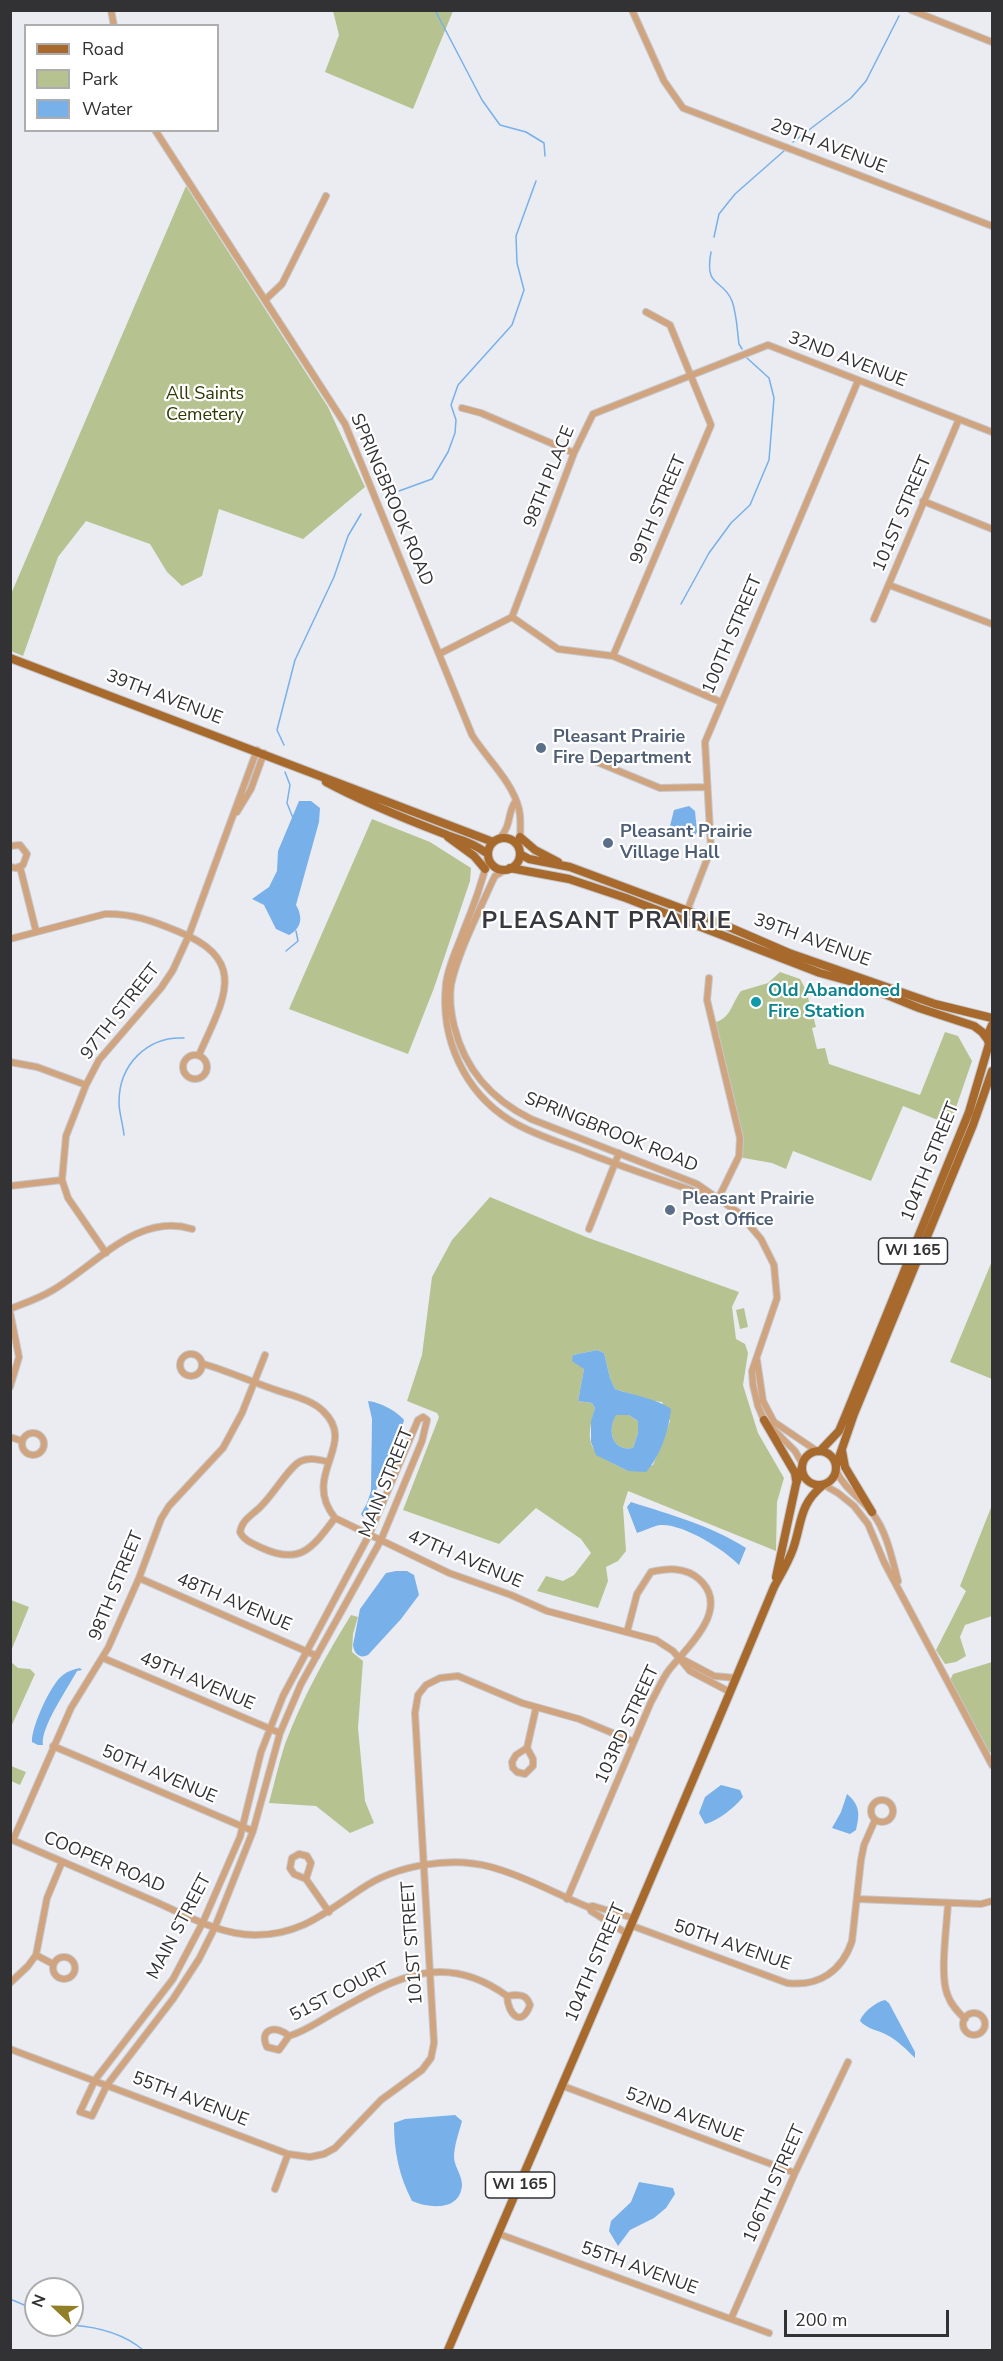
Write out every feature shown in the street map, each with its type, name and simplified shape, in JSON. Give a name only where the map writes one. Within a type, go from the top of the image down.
[{"type":"main road","name":"39TH AVENUE","points":[[10,658],[497,840]]},
{"type":"main road","name":"39TH AVENUE","points":[[306,769],[348,794],[445,835],[472,842],[488,856]]},
{"type":"main road","points":[[445,835],[474,856],[485,869]]},
{"type":"main road","points":[[520,837],[535,850],[570,867]]},
{"type":"main road","points":[[510,839],[518,846],[519,853],[518,861],[508,869],[495,867],[488,856],[497,840],[510,839]]},
{"type":"main road","name":"39TH AVENUE","points":[[519,853],[529,859],[570,867],[921,1004],[974,1026],[982,1032],[990,1044]]},
{"type":"main road","name":"39TH AVENUE","points":[[508,869],[569,879],[626,898],[820,973],[921,1004],[993,1018]]},
{"type":"main road","name":"WI 165","points":[[990,1044],[988,1034],[993,1025]]},
{"type":"main road","name":"104TH STREET","points":[[818,1451],[839,1431],[969,1112],[990,1044]]},
{"type":"main road","name":"104TH STREET","points":[[836,1468],[854,1414],[993,1071]]},
{"type":"main road","points":[[764,1420],[795,1473],[796,1484]]},
{"type":"main road","points":[[818,1451],[831,1455],[836,1468]]},
{"type":"main road","name":"WI 165","points":[[802,1465],[808,1455],[818,1451]]},
{"type":"main road","points":[[842,1451],[845,1467],[872,1512]]},
{"type":"main road","points":[[802,1465],[804,1478],[809,1482],[823,1485]]},
{"type":"main road","name":"104TH STREET","points":[[774,1587],[802,1465]]},
{"type":"main road","name":"WI 165","points":[[823,1485],[832,1480],[836,1468]]},
{"type":"main road","name":"104TH STREET","points":[[448,2350],[563,2086],[774,1587],[793,1549],[803,1508],[811,1495],[823,1485]]},
{"type":"street","name":"29TH AVENUE","points":[[632,10],[664,81],[683,108],[993,226]]},
{"type":"street","points":[[911,10],[993,42]]},
{"type":"street","name":"SPRINGBROOK ROAD","points":[[156,132],[345,424],[472,735],[482,752],[503,777],[518,806],[520,814],[519,853]]},
{"type":"street","points":[[265,300],[282,284],[326,196]]},
{"type":"street","name":"99TH STREET","points":[[613,657],[711,425],[670,325],[646,312]]},
{"type":"street","name":"32ND AVENUE","points":[[690,375],[768,345],[993,432]]},
{"type":"street","name":"98TH PLACE","points":[[512,617],[574,453],[593,414],[690,375]]},
{"type":"street","name":"100TH STREET","points":[[687,911],[711,849],[705,742],[858,381]]},
{"type":"street","points":[[462,408],[481,413],[574,453]]},
{"type":"street","name":"101ST STREET","points":[[873,619],[959,419]]},
{"type":"street","points":[[923,501],[993,529]]},
{"type":"street","points":[[889,585],[993,624]]},
{"type":"street","points":[[439,654],[512,617],[558,649],[613,657],[721,702]]},
{"type":"street","name":"97TH STREET","points":[[106,1253],[68,1198],[62,1179],[66,1136],[86,1085],[106,1050],[161,988],[173,970],[261,752]]},
{"type":"street","points":[[592,760],[660,788],[706,787]]},
{"type":"street","points":[[497,840],[507,830],[515,802]]},
{"type":"street","points":[[10,846],[20,845],[26,850],[26,862],[20,867],[10,867]]},
{"type":"street","name":"SPRINGBROOK ROAD","points":[[488,856],[446,983],[447,1026],[462,1070],[483,1098],[513,1122],[615,1163],[718,1199]]},
{"type":"street","points":[[20,867],[36,931]]},
{"type":"street","name":"SPRINGBROOK ROAD","points":[[508,869],[495,876],[492,882],[452,983],[451,1013],[462,1053],[478,1078],[505,1105],[531,1119],[697,1184],[739,1213],[761,1239],[774,1265],[777,1298],[756,1356],[752,1371],[753,1385],[764,1420],[795,1451],[802,1465]]},
{"type":"street","points":[[10,939],[105,914],[120,914],[152,921],[189,935],[213,950],[225,970],[223,1000],[199,1055]]},
{"type":"street","points":[[709,978],[707,1000],[740,1138],[739,1156],[718,1199]]},
{"type":"street","points":[[191,1055],[199,1055],[207,1064],[206,1072],[201,1077],[189,1078],[184,1072],[184,1060],[191,1055]]},
{"type":"street","points":[[10,1062],[37,1067],[86,1085]]},
{"type":"street","points":[[589,1229],[619,1153]]},
{"type":"street","points":[[10,1186],[62,1179]]},
{"type":"street","points":[[10,1387],[19,1357],[10,1311],[53,1291],[140,1231],[168,1225],[192,1229]]},
{"type":"street","name":"98TH STREET","points":[[12,1840],[74,1701],[103,1658],[139,1578],[160,1519],[169,1506],[223,1448],[238,1422],[265,1354]]},
{"type":"street","name":"SPRINGBROOK ROAD","points":[[756,1356],[764,1401],[774,1422],[818,1451]]},
{"type":"street","points":[[204,1364],[305,1401],[324,1412],[335,1433],[334,1448],[322,1488],[324,1502],[335,1518],[314,1545],[307,1551],[293,1556],[281,1555],[244,1539],[240,1532],[242,1523],[272,1496],[293,1466],[310,1459],[329,1462]]},
{"type":"street","name":"MAIN STREET","points":[[423,1417],[427,1420],[427,1426],[422,1441],[381,1540],[301,1684],[280,1733],[253,1831],[215,1927],[180,1990],[107,2085],[92,2116],[80,2112],[95,2080],[173,1979],[203,1922],[242,1827],[255,1772],[269,1729],[306,1651],[369,1535],[418,1420],[423,1417]]},
{"type":"street","points":[[10,1437],[22,1441]]},
{"type":"street","points":[[836,1468],[844,1486],[872,1512],[885,1537],[900,1590]]},
{"type":"street","points":[[823,1485],[838,1493],[861,1514],[993,1765]]},
{"type":"street","name":"47TH AVENUE","points":[[335,1518],[449,1574],[504,1592],[548,1611],[656,1640],[673,1651],[679,1658]]},
{"type":"street","name":"103RD STREET","points":[[567,1899],[634,1742],[667,1672],[707,1622],[711,1607],[709,1595],[703,1583],[693,1574],[676,1569],[651,1572],[637,1594],[627,1632]]},
{"type":"street","name":"48TH AVENUE","points":[[139,1578],[317,1656]]},
{"type":"street","name":"49TH AVENUE","points":[[103,1658],[280,1733]]},
{"type":"street","points":[[679,1658],[714,1676],[736,1678]]},
{"type":"street","points":[[679,1658],[697,1675],[730,1692]]},
{"type":"street","name":"101ST STREET","points":[[310,2157],[324,2154],[335,2148],[381,2100],[422,2070],[431,2058],[434,2043],[415,1703],[426,1685],[440,1678],[461,1677],[536,1708]]},
{"type":"street","points":[[526,1748],[536,1708],[579,1719],[634,1742]]},
{"type":"street","name":"50TH AVENUE","points":[[53,1746],[253,1831]]},
{"type":"street","points":[[985,1751],[993,1753]]},
{"type":"street","points":[[875,1820],[864,1845],[857,1899],[981,1904],[993,1901]]},
{"type":"street","name":"COOPER ROAD","points":[[12,1840],[215,1927],[241,1934],[270,1934],[299,1928],[395,1871],[423,1866],[467,1863],[493,1867],[567,1899],[589,1907],[593,1906],[630,1925]]},
{"type":"street","points":[[10,1983],[36,1955],[48,1898],[62,1862]]},
{"type":"street","points":[[306,1879],[329,1911]]},
{"type":"street","name":"50TH AVENUE","points":[[630,1925],[795,1984],[812,1982],[831,1974],[843,1961],[849,1951],[857,1899]]},
{"type":"street","points":[[948,1903],[944,1975],[946,1994],[965,2019]]},
{"type":"street","name":"COOPER ROAD","points":[[589,1907],[591,1911],[630,1925]]},
{"type":"street","points":[[36,1955],[53,1964]]},
{"type":"street","name":"51ST COURT","points":[[289,2036],[389,1982],[430,1972],[468,1976],[483,1981],[507,1996]]},
{"type":"street","points":[[10,2049],[95,2080]]},
{"type":"street","name":"106TH STREET","points":[[731,2319],[795,2173],[848,2062]]},
{"type":"street","name":"55TH AVENUE","points":[[95,2080],[288,2154],[310,2157]]},
{"type":"street","name":"52ND AVENUE","points":[[563,2086],[795,2173]]},
{"type":"street","points":[[275,2189],[288,2154]]},
{"type":"street","name":"55TH AVENUE","points":[[499,2234],[769,2333]]},
{"type":"green space","points":[[333,11],[453,11],[413,109],[325,72],[339,35]]},
{"type":"green space","name":"All Saints Cemetery","points":[[186,186],[328,407],[365,487],[303,539],[219,509],[202,576],[182,586],[167,572],[150,544],[86,521],[58,557],[23,656],[11,651],[11,594]]},
{"type":"green space","points":[[372,819],[430,842],[471,868],[470,881],[434,988],[408,1054],[289,1009]]},
{"type":"green space","points":[[780,972],[800,979],[806,990],[816,1027],[812,1028],[817,1049],[825,1048],[829,1064],[920,1095],[945,1032],[958,1036],[972,1061],[950,1125],[903,1106],[871,1181],[793,1151],[786,1169],[772,1163],[738,1157],[741,1147],[712,1023],[727,1015],[741,991],[768,983]]},
{"type":"green space","points":[[490,1197],[586,1237],[739,1292],[732,1307],[736,1339],[745,1344],[748,1353],[743,1385],[758,1433],[784,1478],[777,1502],[776,1551],[628,1491],[623,1507],[626,1551],[618,1561],[606,1567],[608,1581],[598,1608],[537,1591],[546,1576],[563,1581],[574,1575],[591,1553],[581,1539],[536,1508],[499,1544],[403,1510],[439,1417],[437,1413],[407,1401],[422,1355],[432,1277],[452,1240]],"holes":[[[597,1350],[604,1353],[615,1389],[662,1402],[670,1421],[653,1465],[628,1471],[607,1460],[594,1449],[590,1433],[595,1408],[592,1403],[578,1401],[584,1369],[573,1355]]]},
{"type":"green space","points":[[992,1261],[992,1379],[950,1362]]},
{"type":"green space","points":[[744,1308],[748,1327],[740,1329],[736,1310]]},
{"type":"green space","points":[[616,1414],[629,1415],[638,1421],[638,1433],[633,1448],[620,1447],[613,1439],[612,1427]]},
{"type":"green space","points":[[992,1505],[992,1616],[965,1625],[960,1637],[966,1656],[956,1662],[945,1664],[936,1650],[966,1591],[960,1586]]},
{"type":"green space","points":[[11,1600],[29,1607],[11,1651]]},
{"type":"green space","points":[[351,1615],[358,1617],[353,1634],[352,1652],[363,1661],[358,1728],[365,1801],[374,1823],[350,1833],[316,1806],[269,1803],[285,1744],[299,1710]]},
{"type":"green space","points":[[11,1662],[18,1668],[30,1669],[35,1674],[11,1727]]},
{"type":"green space","points":[[992,1662],[992,1753],[985,1751],[949,1682],[953,1674]]},
{"type":"green space","points":[[11,1766],[26,1772],[20,1785],[11,1781]]},
{"type":"water","points":[[299,801],[311,801],[320,808],[319,822],[296,905],[300,914],[299,926],[289,935],[276,929],[264,905],[252,899],[269,887],[277,871],[278,851]]},
{"type":"water","points":[[689,806],[695,811],[697,832],[693,838],[687,837],[670,826],[674,810]]},
{"type":"water","points":[[597,1350],[604,1353],[615,1389],[652,1400],[671,1409],[663,1443],[656,1459],[646,1472],[628,1471],[596,1455],[591,1442],[591,1421],[595,1408],[592,1403],[578,1401],[584,1369],[572,1361],[573,1355]],"holes":[[[616,1415],[629,1415],[638,1421],[638,1433],[633,1448],[620,1447],[613,1439],[612,1433]]]},
{"type":"water","points":[[368,1401],[388,1408],[404,1420],[383,1468],[373,1500],[363,1517],[361,1514],[371,1491],[372,1419]]},
{"type":"water","points":[[631,1502],[690,1521],[746,1548],[739,1565],[713,1545],[680,1528],[660,1525],[637,1533],[627,1507]]},
{"type":"water","points":[[407,1571],[414,1575],[419,1595],[401,1619],[368,1655],[360,1656],[353,1645],[360,1609],[386,1573]]},
{"type":"water","points":[[80,1668],[82,1670],[77,1671],[50,1719],[43,1738],[43,1745],[32,1742],[38,1717],[53,1687],[65,1674]]},
{"type":"water","points":[[721,1785],[740,1790],[743,1797],[726,1814],[705,1824],[699,1813],[705,1797]]},
{"type":"water","points":[[847,1794],[857,1806],[858,1814],[856,1830],[850,1834],[832,1828]]},
{"type":"water","points":[[885,2000],[889,2003],[915,2052],[915,2058],[895,2040],[860,2021],[870,2008]]},
{"type":"water","points":[[455,2115],[462,2121],[454,2158],[462,2181],[460,2194],[456,2200],[443,2206],[412,2201],[398,2163],[394,2123],[405,2119]]},
{"type":"water","points":[[639,2182],[673,2188],[675,2194],[666,2208],[654,2218],[630,2230],[618,2246],[609,2231],[611,2221],[631,2202]]},
{"type":"waterway","points":[[435,10],[482,100],[500,125],[526,132],[544,143],[545,156]]},
{"type":"waterway","points":[[793,142],[851,98],[866,81],[899,16]]},
{"type":"waterway","points":[[714,237],[719,214],[735,194],[785,150]]},
{"type":"waterway","points":[[399,491],[432,479],[448,452],[455,433],[456,420],[451,405],[458,385],[512,325],[524,290],[517,263],[516,236],[536,181]]},
{"type":"waterway","points":[[711,252],[710,272],[712,278],[724,289],[732,301],[739,344],[742,349]]},
{"type":"waterway","points":[[681,604],[709,553],[731,523],[750,505],[769,460],[774,398],[769,378],[747,358]]},
{"type":"waterway","points":[[284,745],[277,730],[295,660],[334,577],[348,536],[361,514]]},
{"type":"waterway","points":[[285,772],[290,785],[287,803],[293,818]]},
{"type":"waterway","points":[[286,951],[298,941],[296,931]]},
{"type":"waterway","points":[[124,1135],[119,1102],[120,1089],[130,1065],[138,1055],[158,1042],[184,1038]]},
{"type":"waterway","points":[[10,2299],[24,2305]]},
{"type":"waterway","points":[[84,2326],[110,2332],[127,2339],[143,2350]]},
{"type":"place","name":"Pleasant Prairie Fire Department","points":[[541,748]]},
{"type":"place","name":"Pleasant Prairie Village Hall","points":[[608,843]]},
{"type":"place","name":"Old Abandoned Fire Station","points":[[756,1002]]},
{"type":"place","name":"Pleasant Prairie Post Office","points":[[670,1210]]},
{"type":"district","name":"PLEASANT PRAIRIE","points":[[607,922]]}]
